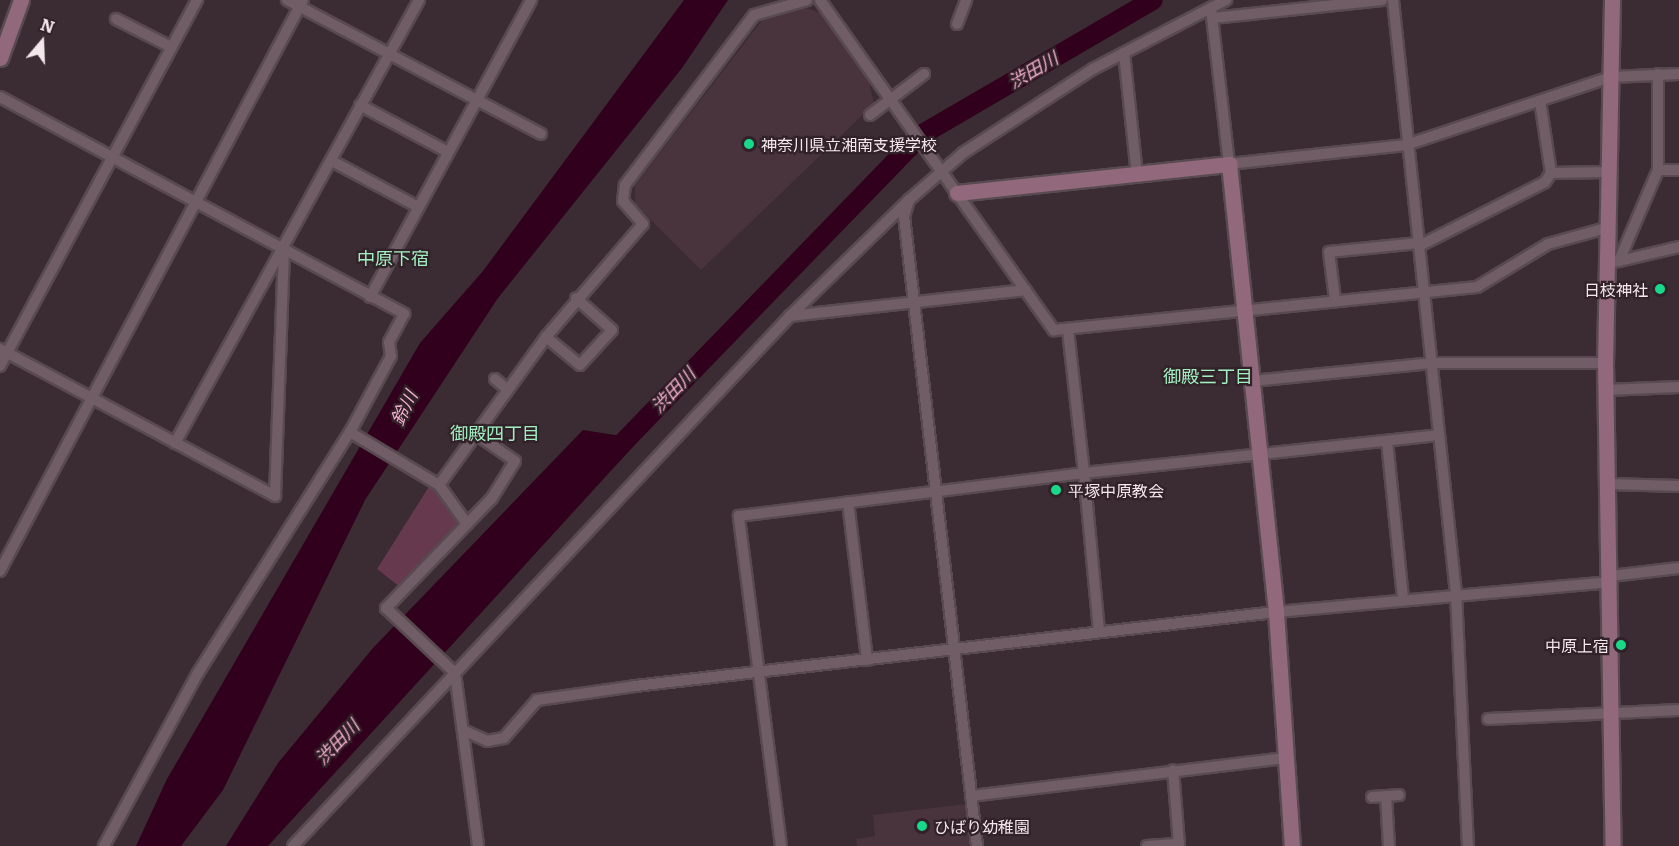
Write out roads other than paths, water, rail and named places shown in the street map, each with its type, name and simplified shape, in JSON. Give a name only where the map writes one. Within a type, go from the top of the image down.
[{"type":"street","points":[[0,58],[21,0]]},
{"type":"street","points":[[0,366],[4,351],[197,0]]},
{"type":"street","points":[[287,0],[301,3],[390,55],[541,134]]},
{"type":"street","points":[[175,443],[273,260],[284,251],[419,0]]},
{"type":"street","points":[[370,297],[531,0]]},
{"type":"street","points":[[439,485],[507,389],[576,298],[642,224],[623,201],[625,185],[754,15],[807,0]]},
{"type":"street","points":[[820,0],[890,102],[1054,330],[1423,290],[1477,287],[1548,244],[1606,228]]},
{"type":"street","points":[[957,24],[966,0]]},
{"type":"street","points":[[293,846],[790,316],[909,200],[963,153],[1124,53],[1212,13],[1226,0]]},
{"type":"street","points":[[1212,13],[1382,0]]},
{"type":"street","points":[[1393,0],[1406,145],[1419,244],[1456,593],[1468,846]]},
{"type":"street","points":[[1612,0],[1606,228],[1613,262],[1605,390],[1615,716],[1613,846]]},
{"type":"street","points":[[0,571],[301,3]]},
{"type":"street","points":[[1212,13],[1276,612],[1292,846]]},
{"type":"street","points":[[116,19],[171,47]]},
{"type":"street","points":[[1124,53],[1137,174]]},
{"type":"street","points":[[870,115],[924,74]]},
{"type":"street","points":[[1613,262],[1658,170],[1658,74]]},
{"type":"street","points":[[957,193],[1406,145],[1610,77],[1679,74]]},
{"type":"street","points":[[0,97],[404,314],[388,342],[391,356],[350,432],[198,673],[104,846]]},
{"type":"street","points":[[1335,299],[1329,252],[1419,244],[1545,182],[1551,173],[1540,101]]},
{"type":"street","points":[[361,106],[448,152]]},
{"type":"street","points":[[333,161],[418,207]]},
{"type":"street","points":[[1658,170],[1679,170]]},
{"type":"street","points":[[1551,173],[1606,172]]},
{"type":"street","points":[[909,200],[904,216],[956,649],[977,846]]},
{"type":"street","points":[[1613,262],[1679,247]]},
{"type":"street","points":[[4,351],[275,496],[284,251]]},
{"type":"street","points":[[790,316],[1026,290]]},
{"type":"street","points":[[546,338],[580,365],[612,330],[576,298]]},
{"type":"street","points":[[1068,330],[1099,631]]},
{"type":"street","points":[[1252,381],[1431,363],[1605,363]]},
{"type":"street","points":[[495,379],[507,389]]},
{"type":"street","points":[[1605,390],[1679,387]]},
{"type":"street","points":[[350,432],[439,485],[467,524]]},
{"type":"street","points":[[476,434],[515,461],[492,498],[386,608],[455,673],[465,730],[478,846]]},
{"type":"street","points":[[781,846],[739,516],[1084,472],[1438,435]]},
{"type":"street","points":[[1387,441],[1403,599]]},
{"type":"street","points":[[1609,484],[1679,486]]},
{"type":"street","points":[[848,502],[867,660]]},
{"type":"street","points":[[465,730],[487,741],[504,738],[537,700],[1099,631],[1611,579],[1679,568]]},
{"type":"street","points":[[1488,719],[1615,716],[1679,710]]},
{"type":"street","points":[[971,796],[1287,758]]},
{"type":"street","points":[[1147,846],[1179,844],[1173,770]]},
{"type":"street","points":[[1372,797],[1399,795]]},
{"type":"street","points":[[1386,796],[1389,846]]},
{"type":"water","name":"鈴川","points":[[684,0],[728,0],[682,68],[498,298],[365,500],[223,790],[181,846],[136,846],[167,779],[420,343],[483,271]]},
{"type":"water","points":[[583,430],[640,439],[268,846],[226,846],[278,763],[373,648]]},
{"type":"waterway","name":"渋田川","points":[[611,455],[921,135],[1153,0]]},
{"type":"place","name":"神奈川県立湘南支援学校","points":[[749,144]]},
{"type":"place","name":"日枝神社","points":[[1660,289]]},
{"type":"place","name":"平塚中原教会","points":[[1056,490]]},
{"type":"place","name":"中原上宿","points":[[1621,645]]},
{"type":"place","name":"ひばり幼稚園","points":[[922,826]]},
{"type":"district","name":"中原下宿","points":[[393,258]]},
{"type":"district","name":"御殿三丁目","points":[[1208,376]]},
{"type":"district","name":"御殿四丁目","points":[[495,433]]}]
